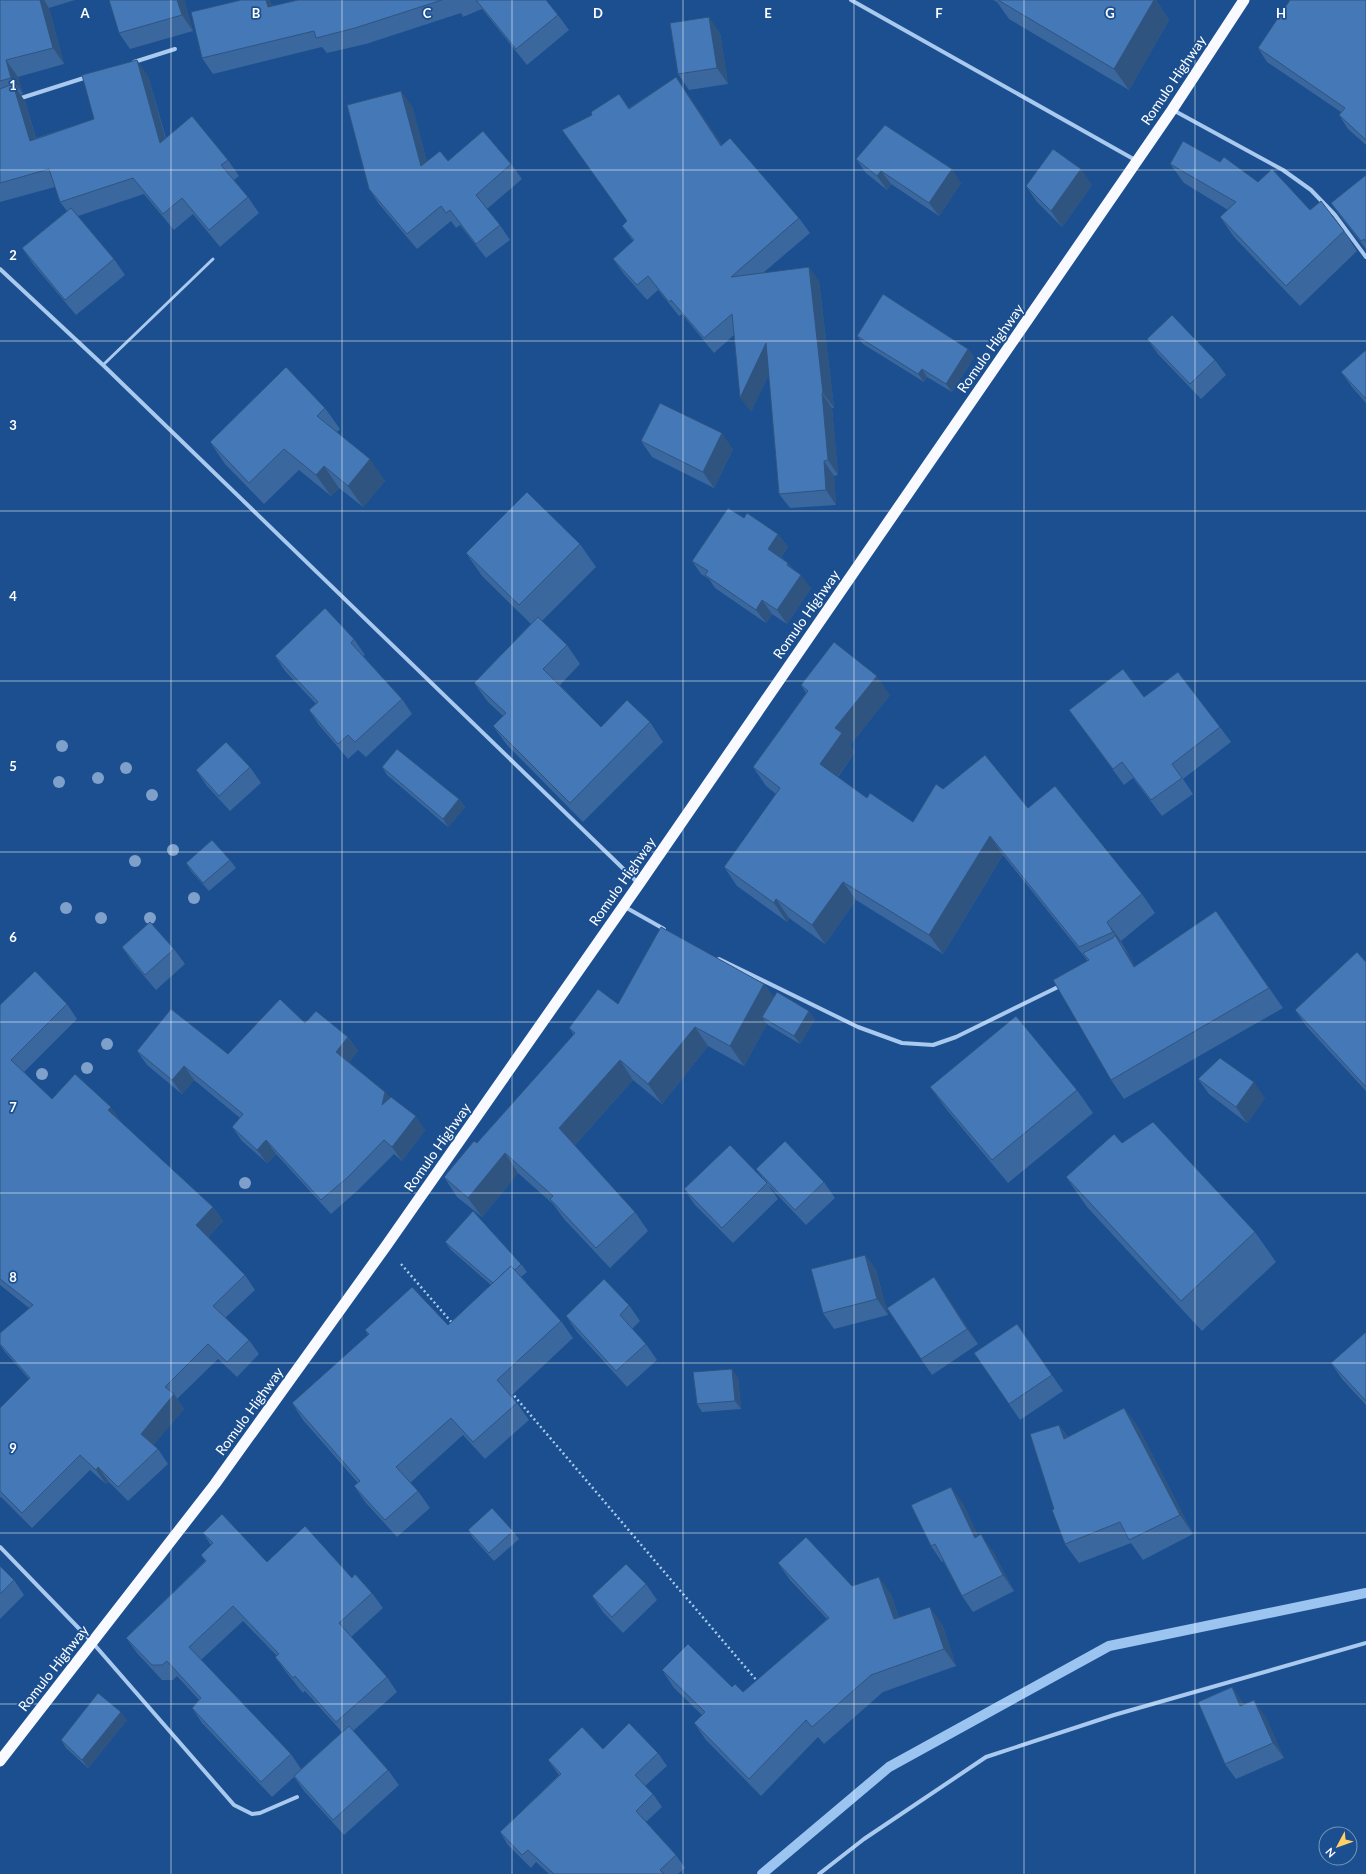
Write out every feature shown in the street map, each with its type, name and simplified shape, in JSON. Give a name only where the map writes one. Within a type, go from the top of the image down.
[{"type":"highway","name":"Romulo Highway","points":[[0,1761],[215,1484],[386,1246],[639,884],[1137,161],[1244,0]]},
{"type":"street","points":[[851,0],[1137,161]]},
{"type":"street","points":[[132,63],[176,49]]},
{"type":"street","points":[[15,100],[95,75]]},
{"type":"street","points":[[1172,110],[1283,170],[1311,190],[1335,215],[1366,257]]},
{"type":"street","points":[[0,269],[103,365],[639,884]]},
{"type":"street","points":[[623,906],[672,933]]},
{"type":"street","points":[[713,956],[858,1027],[902,1043],[933,1045],[956,1037],[1062,985]]},
{"type":"street","points":[[0,1547],[92,1642],[234,1806],[252,1814],[260,1813],[297,1797]]},
{"type":"street","points":[[819,1874],[864,1839],[986,1757],[1114,1715],[1366,1643]]},
{"type":"lane","points":[[103,365],[213,259]]},
{"type":"path","points":[[386,1246],[454,1325]]},
{"type":"path","points":[[505,1386],[760,1684]]},
{"type":"building","points":[[0,0],[40,0],[53,48],[6,60],[11,78],[0,81]]},
{"type":"building","points":[[109,0],[177,0],[182,15],[119,33]]},
{"type":"building","points":[[241,0],[266,0],[268,7],[298,0],[442,0],[355,28],[316,38],[314,31],[202,58],[191,12]]},
{"type":"building","points":[[476,0],[546,0],[558,15],[516,49]]},
{"type":"building","points":[[998,0],[1154,0],[1114,69]]},
{"type":"building","points":[[1290,0],[1366,0],[1366,140],[1339,115],[1345,108],[1258,48]]},
{"type":"building","points":[[709,17],[717,68],[678,74],[670,23]]},
{"type":"building","points":[[137,60],[160,143],[192,116],[228,160],[221,165],[248,197],[209,230],[182,198],[163,214],[133,178],[60,202],[49,169],[0,183],[0,89],[13,84],[30,141],[94,119],[82,75]]},
{"type":"building","points":[[676,77],[721,146],[730,138],[799,218],[731,277],[809,267],[823,393],[828,460],[824,461],[826,490],[779,494],[766,343],[740,398],[732,314],[704,338],[671,300],[669,302],[648,276],[637,285],[613,259],[634,240],[622,226],[627,221],[562,130],[592,115],[591,112],[619,94],[629,109]]},
{"type":"building","points":[[401,91],[421,166],[440,151],[448,161],[483,131],[511,164],[476,195],[500,225],[476,244],[450,210],[446,213],[441,206],[407,234],[369,189],[347,105]]},
{"type":"building","points":[[885,125],[952,169],[929,203],[881,171],[877,176],[856,159]]},
{"type":"building","points":[[1183,141],[1220,162],[1224,157],[1258,182],[1272,169],[1310,210],[1321,201],[1344,231],[1286,286],[1220,217],[1236,202],[1170,164]]},
{"type":"building","points":[[1053,149],[1081,169],[1051,211],[1026,186]]},
{"type":"building","points":[[1366,175],[1366,242],[1364,239],[1361,241],[1331,203]]},
{"type":"building","points":[[71,208],[114,259],[65,300],[22,248]]},
{"type":"building","points":[[883,294],[968,349],[946,384],[922,369],[918,374],[857,336]]},
{"type":"building","points":[[1172,315],[1215,360],[1190,384],[1147,339]]},
{"type":"building","points":[[1366,350],[1366,399],[1341,372]]},
{"type":"building","points":[[286,367],[325,408],[317,416],[370,459],[348,486],[324,466],[316,475],[284,449],[249,483],[210,442]]},
{"type":"building","points":[[660,403],[722,433],[703,472],[641,441]]},
{"type":"building","points":[[527,492],[580,544],[519,605],[466,553]]},
{"type":"building","points":[[728,508],[744,518],[747,513],[778,534],[768,549],[788,563],[787,565],[801,575],[777,610],[762,600],[756,610],[705,575],[708,571],[692,561]]},
{"type":"building","points":[[325,608],[354,639],[351,643],[402,699],[355,742],[348,735],[338,744],[309,710],[318,702],[275,656]]},
{"type":"building","points":[[538,617],[567,645],[543,669],[601,727],[627,700],[650,722],[570,803],[493,726],[506,713],[474,683]]},
{"type":"building","points":[[834,642],[877,676],[835,728],[842,733],[820,764],[867,798],[870,793],[913,822],[936,784],[943,789],[985,755],[1028,808],[1055,786],[1142,894],[1107,922],[1113,932],[1079,947],[990,836],[929,935],[843,882],[812,925],[776,899],[774,903],[724,867],[780,788],[753,767],[808,691],[801,685]]},
{"type":"building","points":[[1123,669],[1144,697],[1178,672],[1220,727],[1172,764],[1182,778],[1151,800],[1122,762],[1113,769],[1069,710]]},
{"type":"building","points":[[226,742],[250,767],[219,796],[196,770]]},
{"type":"building","points":[[397,749],[459,799],[443,819],[382,767]]},
{"type":"building","points":[[212,840],[230,860],[203,883],[186,863]]},
{"type":"building","points":[[1216,911],[1269,988],[1111,1080],[1053,980],[1089,960],[1083,953],[1113,938],[1115,935],[1134,967]]},
{"type":"building","points":[[150,922],[174,949],[145,975],[122,947]]},
{"type":"building","points":[[661,927],[764,984],[730,1046],[695,1027],[648,1084],[620,1060],[559,1128],[635,1212],[596,1248],[550,1199],[553,1196],[505,1153],[468,1198],[444,1177],[474,1141],[477,1143],[575,1033],[569,1028],[598,989],[618,1004]]},
{"type":"building","points":[[1357,952],[1366,962],[1366,1087],[1295,1010]]},
{"type":"building","points":[[35,971],[67,1004],[11,1060],[52,1099],[75,1074],[111,1107],[108,1110],[213,1207],[196,1225],[245,1275],[213,1306],[249,1340],[227,1362],[208,1344],[165,1387],[174,1394],[141,1434],[158,1449],[118,1487],[98,1467],[96,1470],[80,1455],[22,1513],[0,1491],[0,1408],[30,1378],[0,1344],[0,1333],[33,1305],[0,1279],[0,1005]]},
{"type":"building","points":[[777,992],[809,1011],[794,1036],[762,1017]]},
{"type":"building","points":[[280,999],[305,1023],[316,1011],[348,1037],[336,1052],[385,1092],[382,1105],[391,1097],[416,1116],[392,1147],[384,1140],[348,1177],[321,1200],[266,1140],[257,1150],[232,1127],[243,1114],[184,1066],[172,1080],[137,1051],[171,1009],[228,1054]]},
{"type":"building","points":[[1016,1016],[1077,1090],[992,1160],[930,1087]]},
{"type":"building","points":[[1220,1058],[1254,1082],[1236,1107],[1198,1079]]},
{"type":"building","points":[[1153,1122],[1255,1232],[1181,1301],[1066,1177],[1114,1134],[1122,1143]]},
{"type":"building","points":[[785,1141],[824,1182],[795,1210],[756,1169]]},
{"type":"building","points":[[730,1145],[767,1183],[722,1228],[684,1189]]},
{"type":"building","points":[[473,1211],[521,1264],[515,1270],[511,1266],[493,1283],[445,1242]]},
{"type":"building","points":[[865,1255],[877,1299],[823,1313],[811,1269]]},
{"type":"building","points":[[511,1266],[561,1321],[497,1380],[517,1403],[473,1442],[451,1418],[396,1467],[418,1491],[385,1520],[354,1486],[360,1481],[292,1403],[369,1334],[365,1330],[412,1287],[448,1325]]},
{"type":"building","points":[[934,1277],[967,1329],[921,1359],[887,1308]]},
{"type":"building","points":[[604,1279],[629,1305],[620,1315],[646,1344],[616,1371],[566,1316]]},
{"type":"building","points":[[1017,1324],[1052,1375],[1009,1404],[974,1353]]},
{"type":"building","points":[[1366,1332],[1366,1401],[1331,1363]]},
{"type":"building","points":[[732,1369],[735,1401],[697,1404],[693,1372]]},
{"type":"building","points":[[1124,1408],[1180,1515],[1129,1540],[1120,1522],[1065,1544],[1052,1510],[1054,1509],[1030,1434],[1059,1425],[1064,1439]]},
{"type":"building","points":[[951,1487],[975,1538],[981,1534],[1003,1575],[962,1596],[935,1544],[931,1546],[911,1505]]},
{"type":"building","points":[[492,1508],[513,1531],[489,1553],[468,1530]]},
{"type":"building","points":[[222,1514],[267,1562],[305,1526],[352,1578],[355,1574],[372,1593],[339,1623],[387,1677],[336,1722],[295,1676],[293,1678],[275,1657],[279,1654],[233,1606],[189,1647],[291,1754],[261,1782],[192,1708],[201,1698],[167,1661],[162,1665],[152,1665],[126,1638],[206,1561],[201,1555],[213,1543],[203,1533]]},
{"type":"building","points":[[806,1537],[852,1586],[879,1577],[894,1619],[930,1607],[944,1649],[871,1675],[812,1727],[806,1720],[749,1779],[694,1723],[705,1712],[662,1670],[688,1644],[732,1687],[735,1684],[743,1692],[829,1618],[778,1563]]},
{"type":"building","points":[[626,1564],[646,1584],[612,1617],[592,1596]]},
{"type":"building","points":[[0,1566],[14,1580],[0,1594]]},
{"type":"building","points":[[1232,1687],[1240,1706],[1254,1700],[1273,1743],[1225,1764],[1198,1702]]},
{"type":"building","points":[[98,1693],[121,1712],[82,1760],[61,1740]]},
{"type":"building","points":[[629,1723],[658,1753],[635,1775],[653,1794],[636,1811],[676,1855],[660,1870],[664,1874],[554,1874],[528,1850],[522,1855],[500,1832],[561,1774],[548,1760],[582,1727],[603,1749]]},
{"type":"building","points":[[349,1726],[388,1770],[333,1820],[294,1776]]},
{"type":"waterway","points":[[762,1874],[889,1767],[1109,1646],[1366,1593]]}]
